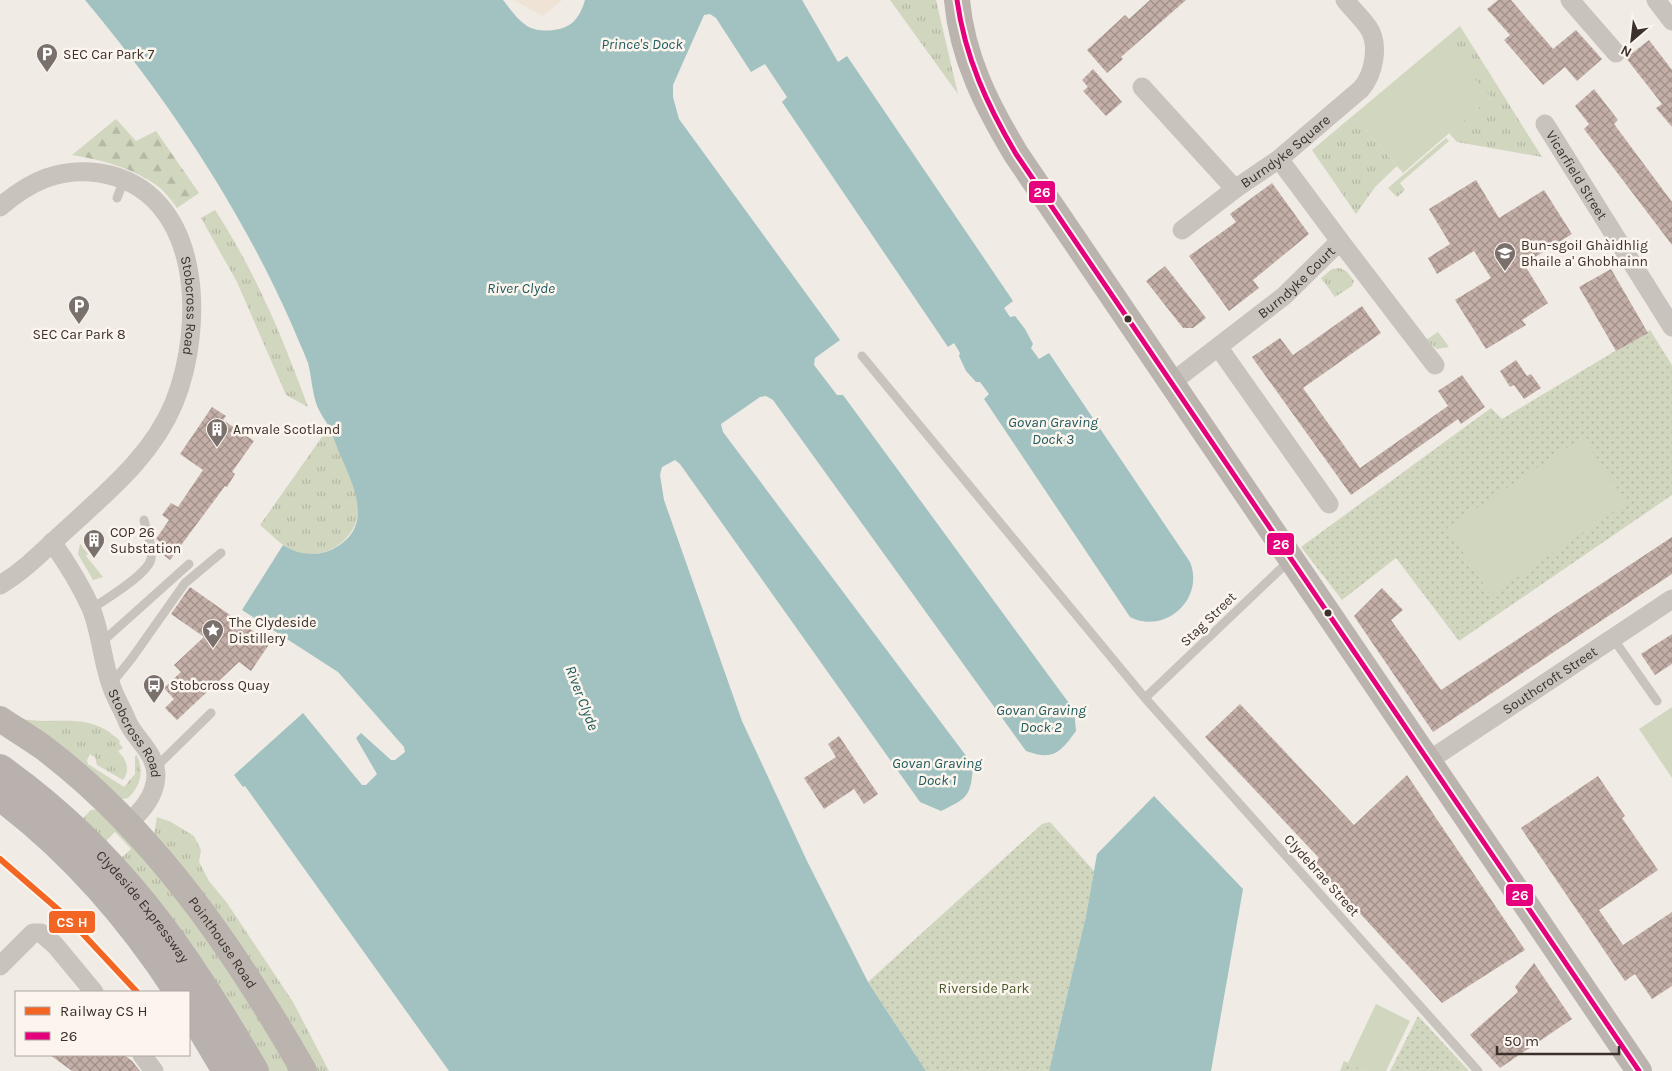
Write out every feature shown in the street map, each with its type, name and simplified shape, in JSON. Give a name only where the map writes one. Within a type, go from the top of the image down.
[{"type":"main road","name":"Clydeside Expressway","points":[[0,768],[42,799],[76,829],[136,892],[194,970],[255,1071]]},
{"type":"main road","name":"Clydeside Expressway","points":[[0,798],[44,833],[87,874],[121,913],[177,991]]},
{"type":"main road","points":[[190,1012],[226,1071]]},
{"type":"street","points":[[957,0],[968,55],[976,81],[1000,128],[1084,257],[1428,762],[1631,1068]]},
{"type":"street","name":"Burndyke Square","points":[[1142,88],[1235,189],[1279,159],[1361,89],[1369,78],[1373,67],[1374,42],[1369,28],[1345,0]]},
{"type":"street","points":[[1570,0],[1616,53]]},
{"type":"street","points":[[1656,0],[1672,21]]},
{"type":"street","name":"Vicarfield Street","points":[[1545,124],[1672,328]]},
{"type":"street","name":"Burndyke Court","points":[[1171,383],[1219,348],[1284,296],[1340,241],[1279,159]]},
{"type":"street","name":"Stobcross Road","points":[[0,206],[32,183],[62,173],[90,172],[124,180],[151,197],[171,220],[183,247],[192,289],[192,318],[187,360],[173,405],[152,444],[122,479],[19,572],[0,585]]},
{"type":"street","points":[[1182,230],[1235,189]]},
{"type":"street","points":[[1340,241],[1435,365]]},
{"type":"street","points":[[1219,348],[1329,504]]},
{"type":"street","name":"Stobcross Road","points":[[52,542],[73,571],[91,609],[102,642],[110,684],[131,729],[145,744],[154,768],[154,785],[148,802],[128,824]]},
{"type":"street","name":"Southcroft Street","points":[[1428,762],[1612,637],[1672,599]]},
{"type":"street","points":[[0,719],[70,769],[128,824]]},
{"type":"street","name":"Pointhouse Road","points":[[128,824],[192,899],[219,935],[269,1009],[304,1071]]},
{"type":"street","points":[[0,966],[33,933],[41,933],[55,944],[93,991]]},
{"type":"street","points":[[143,1056],[154,1071]]},
{"type":"lane","points":[[116,198],[124,180]]},
{"type":"lane","name":"Clydebrae Street","points":[[862,356],[1145,698],[1478,1071]]},
{"type":"lane","points":[[91,609],[113,595],[149,564],[151,551],[144,520]]},
{"type":"lane","points":[[110,684],[132,658],[184,583],[221,552]]},
{"type":"lane","name":"Stag Street","points":[[1145,698],[1290,560]]},
{"type":"lane","points":[[102,642],[189,564]]},
{"type":"lane","points":[[1612,637],[1657,701]]},
{"type":"lane","points":[[154,768],[211,712]]},
{"type":"green space","points":[[890,0],[936,0],[958,94]]},
{"type":"green space","points":[[1460,26],[1542,157],[1457,142],[1449,133],[1491,97],[1357,119],[1397,166],[1375,187],[1356,214],[1312,150]]},
{"type":"green space","points":[[1445,44],[1491,97],[1403,173],[1357,119]]},
{"type":"green space","points":[[116,119],[136,141],[156,131],[199,193],[177,208],[159,187],[149,180],[106,162],[72,155]]},
{"type":"green space","points":[[1446,138],[1449,141],[1400,183],[1405,190],[1397,197],[1388,188]]},
{"type":"green space","points":[[215,210],[243,257],[267,306],[289,356],[308,407],[286,395],[237,282],[201,218]]},
{"type":"green space","points":[[1340,268],[1347,272],[1354,281],[1352,286],[1335,297],[1321,278],[1332,269]]},
{"type":"green space","points":[[1650,330],[1672,365],[1672,495],[1459,641],[1396,558],[1342,600],[1301,547],[1491,408],[1502,419]]},
{"type":"green space","points":[[1438,332],[1449,347],[1437,349],[1426,340]]},
{"type":"green space","points":[[329,427],[353,484],[358,503],[358,515],[355,526],[341,543],[320,553],[297,552],[282,544],[260,525]]},
{"type":"green space","points":[[1583,437],[1627,503],[1491,595],[1447,528]]},
{"type":"green space","points":[[80,544],[88,554],[86,556],[103,577],[93,580],[78,554]]},
{"type":"green space","points":[[1672,707],[1672,778],[1639,729]]},
{"type":"green space","points":[[15,718],[83,722],[96,725],[108,731],[120,741],[119,743],[123,748],[118,751],[127,768],[123,780],[97,765],[95,757],[90,754],[87,760],[88,764],[124,787],[135,774],[135,756],[137,755],[141,772],[136,788],[128,798],[122,799],[115,796]]},
{"type":"green space","points":[[98,809],[201,927],[292,1071],[268,1071],[198,954],[120,859],[131,849],[115,832],[105,842],[83,818],[91,810]]},
{"type":"green space","points":[[157,817],[171,822],[194,836],[201,850],[199,862],[209,881],[227,903],[293,1002],[329,1071],[313,1071],[154,834]]},
{"type":"green space","name":"Riverside Park","points":[[1050,822],[1094,871],[1086,916],[1049,1071],[926,1071],[868,982],[1042,824]]},
{"type":"green space","points":[[1376,1004],[1410,1021],[1386,1071],[1366,1071],[1348,1063]]},
{"type":"green space","points":[[1418,1016],[1469,1071],[1390,1071]]},
{"type":"green space","points":[[1344,1061],[1366,1071],[1340,1071]]},
{"type":"shaded area","points":[[513,0],[562,0],[543,16]]},
{"type":"water","name":"River Clyde","points":[[85,0],[503,0],[527,26],[537,30],[550,31],[572,23],[580,13],[585,0],[802,0],[838,62],[847,56],[1013,301],[1004,308],[1010,317],[1015,316],[1025,329],[1033,344],[1031,348],[1039,359],[1049,353],[1190,562],[1193,576],[1192,589],[1187,600],[1179,610],[1168,617],[1156,621],[1143,621],[1130,617],[984,399],[989,394],[980,382],[976,382],[966,371],[959,356],[960,353],[954,343],[948,347],[782,102],[787,97],[765,64],[751,72],[716,18],[710,14],[704,15],[673,85],[673,97],[679,119],[840,340],[815,358],[814,365],[837,395],[843,395],[1074,710],[1076,731],[1060,750],[1049,755],[1026,751],[773,400],[766,396],[760,397],[721,424],[723,432],[973,765],[969,790],[957,803],[941,811],[920,802],[680,464],[675,460],[662,467],[660,475],[664,500],[742,721],[807,861],[868,982],[926,1071],[449,1071],[245,786],[243,787],[234,775],[303,713],[362,785],[366,785],[377,774],[356,738],[361,733],[391,760],[395,760],[405,752],[404,747],[338,672],[242,610],[283,545],[301,553],[314,554],[327,552],[346,540],[354,530],[357,519],[356,495],[331,431],[316,403],[308,363],[304,353],[272,281],[249,238],[200,155],[173,115]]},
{"type":"water","points":[[1154,796],[1243,889],[1211,1071],[1049,1071],[1086,916],[1097,854]]},
{"type":"building","points":[[1150,0],[1186,0],[1121,57],[1123,59],[1107,73],[1087,50],[1125,15],[1129,19]]},
{"type":"building","points":[[1498,0],[1511,0],[1553,49],[1576,30],[1602,59],[1577,81],[1565,67],[1543,85],[1504,40],[1510,35],[1487,9]]},
{"type":"building","points":[[1649,40],[1672,70],[1672,127],[1656,108],[1662,104],[1626,58]]},
{"type":"building","points":[[1093,69],[1122,102],[1106,116],[1083,91],[1088,87],[1082,80]]},
{"type":"building","points":[[1594,89],[1618,120],[1614,124],[1672,202],[1672,245],[1584,129],[1589,124],[1575,106]]},
{"type":"building","points":[[1476,180],[1499,218],[1544,190],[1572,234],[1524,264],[1548,303],[1522,320],[1526,325],[1486,349],[1455,300],[1491,278],[1474,251],[1437,274],[1428,258],[1450,244],[1429,209]]},
{"type":"building","points":[[1272,183],[1309,234],[1253,280],[1259,288],[1229,311],[1189,256],[1236,222],[1230,214]]},
{"type":"building","points":[[1165,266],[1206,318],[1193,328],[1183,328],[1146,281]]},
{"type":"building","points":[[1611,269],[1648,333],[1616,351],[1579,287]]},
{"type":"building","points":[[1362,306],[1381,333],[1303,388],[1360,468],[1448,406],[1438,391],[1462,375],[1485,407],[1461,424],[1458,419],[1351,495],[1252,357],[1280,338],[1293,355]]},
{"type":"building","points":[[1516,360],[1527,376],[1531,374],[1541,388],[1524,399],[1514,385],[1510,387],[1500,371]]},
{"type":"building","points":[[212,407],[226,416],[223,420],[254,441],[232,472],[235,474],[227,487],[225,486],[170,560],[158,551],[163,544],[156,539],[169,520],[162,515],[171,503],[178,507],[203,470],[180,454]]},
{"type":"building","points":[[1672,537],[1672,574],[1433,732],[1354,616],[1382,588],[1403,610],[1391,620],[1441,690]]},
{"type":"building","points":[[190,587],[270,643],[251,671],[239,662],[177,720],[165,708],[174,699],[164,688],[181,672],[174,665],[204,637],[171,614]]},
{"type":"building","points":[[1672,634],[1672,664],[1655,675],[1641,654]]},
{"type":"building","points":[[1240,704],[1354,825],[1407,775],[1525,950],[1442,1003],[1314,863],[1319,858],[1205,737]]},
{"type":"building","points":[[839,736],[878,794],[864,804],[854,789],[824,809],[804,778],[836,757],[828,744]]},
{"type":"building","points":[[1598,776],[1625,816],[1622,818],[1658,870],[1599,910],[1623,945],[1672,912],[1672,986],[1652,999],[1635,974],[1625,981],[1521,828]]},
{"type":"building","points":[[1534,963],[1572,1019],[1500,1068],[1470,1035],[1518,992],[1515,987]]},
{"type":"building","points":[[51,1056],[125,1056],[140,1071],[72,1071]]},
{"type":"transit line","name":"26","points":[[957,0],[966,41],[979,80],[1016,154],[1639,1071]]},
{"type":"transit line","points":[[0,859],[68,918],[136,991]]},
{"type":"place","name":"SEC Car Park 7","points":[[47,73]]},
{"type":"place","name":"Bun-sgoil Ghàidhlig Bhaile a' Ghobhainn","points":[[1505,272]]},
{"type":"place","name":"SEC Car Park 8","points":[[79,325]]},
{"type":"place","name":"Amvale Scotland","points":[[217,448]]},
{"type":"place","name":"COP 26 Substation","points":[[94,559]]},
{"type":"place","name":"The Clydeside Distillery","points":[[213,649]]},
{"type":"place","name":"Stobcross Quay","points":[[154,704]]},
{"type":"water label","name":"Prince's Dock","points":[[642,44]]},
{"type":"water label","name":"Govan Graving Dock 3","points":[[1053,430]]},
{"type":"water label","name":"Govan Graving Dock 2","points":[[1041,718]]},
{"type":"water label","name":"Govan Graving Dock 1","points":[[937,772]]}]
